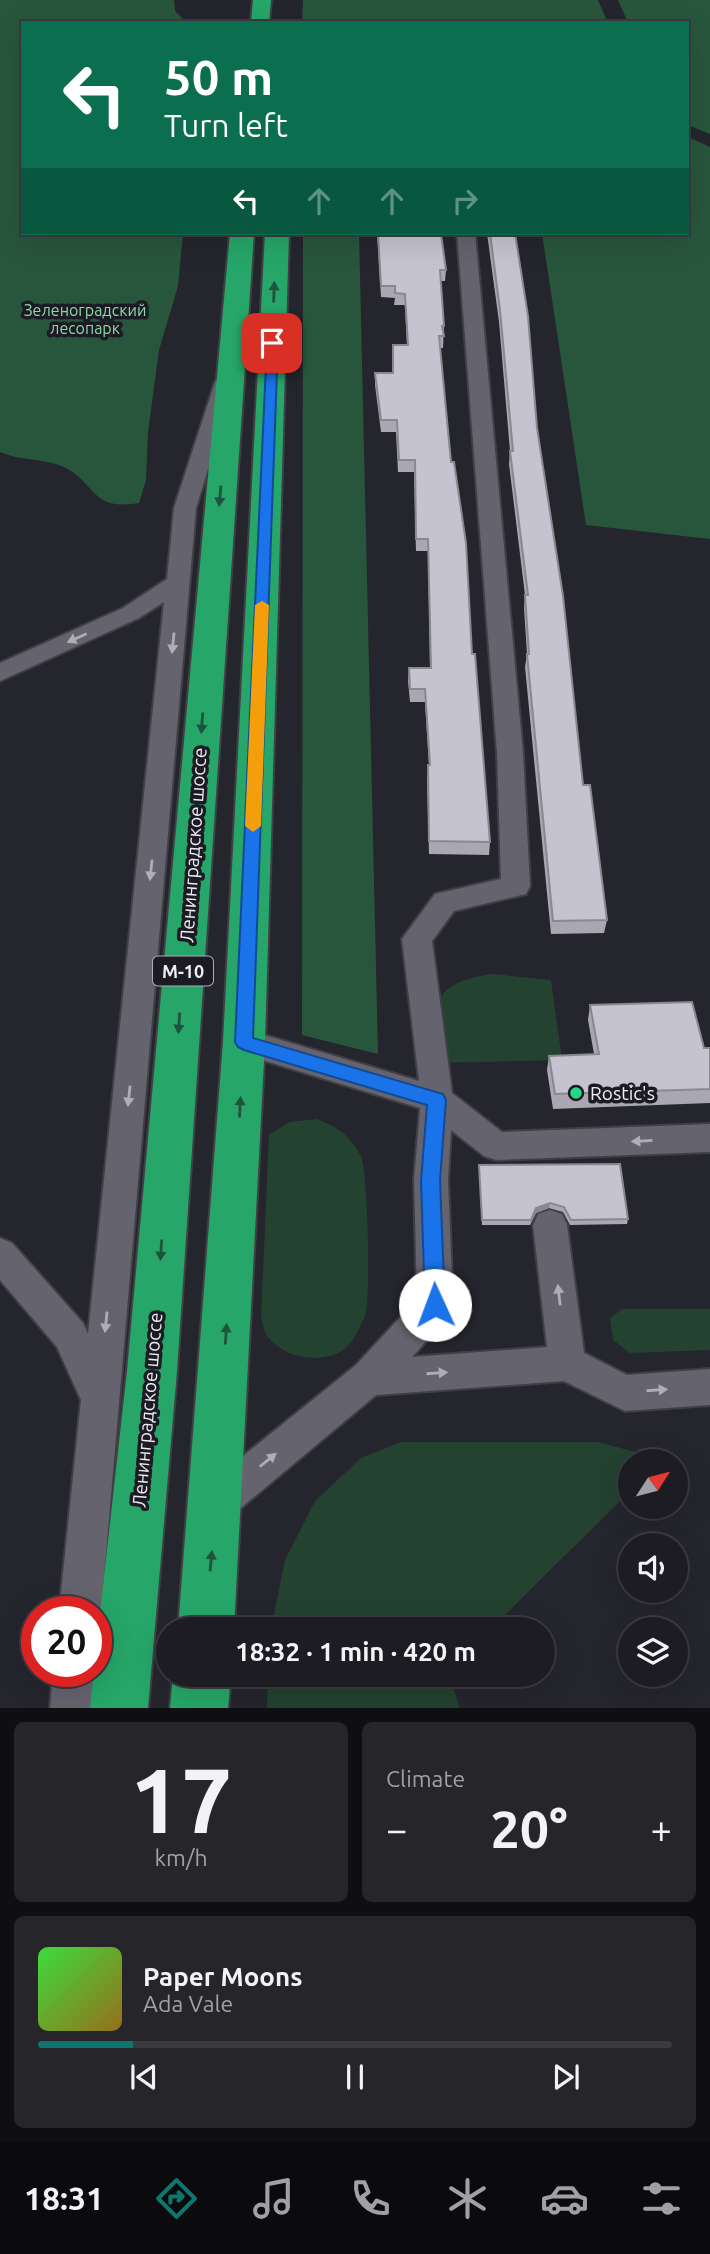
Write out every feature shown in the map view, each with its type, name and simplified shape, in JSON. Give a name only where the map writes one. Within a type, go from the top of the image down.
[{"type":"highway","points":[[260,21],[262,0]]},
{"type":"highway","name":"Ленинградское шоссе","points":[[119,1708],[152,1371],[242,235]]},
{"type":"highway","points":[[207,1617],[244,1042],[277,235]]},
{"type":"highway","points":[[199,1708],[201,1687]]},
{"type":"lane","points":[[216,1503],[369,1378],[435,1305],[430,1181],[437,1100],[417,939],[445,902],[516,886],[510,753],[466,235]]},
{"type":"lane","points":[[80,1596],[185,508],[231,362]]},
{"type":"lane","points":[[0,673],[131,613],[180,581]]},
{"type":"lane","points":[[244,1042],[437,1100],[496,1146],[542,1158],[710,1138]]},
{"type":"lane","points":[[550,1225],[567,1363]]},
{"type":"lane","points":[[0,1254],[70,1335],[99,1396]]},
{"type":"lane","points":[[369,1378],[567,1363],[625,1392],[710,1387]]},
{"type":"lane","points":[[71,1708],[73,1687]]},
{"type":"green space","name":"Зеленоградский лесопарк","points":[[0,0],[174,0],[175,11],[185,21],[21,21],[21,235],[183,235],[178,286],[159,350],[148,432],[146,480],[139,503],[111,503],[95,494],[75,473],[64,467],[0,452]]},
{"type":"green space","points":[[303,0],[598,0],[607,21],[302,21]]},
{"type":"green space","points":[[618,0],[710,0],[710,134],[689,125],[689,21],[627,21]]},
{"type":"green space","points":[[689,137],[710,147],[710,539],[586,525],[542,235],[689,235]]},
{"type":"green space","points":[[303,235],[359,235],[378,1054],[302,1035]]},
{"type":"green space","points":[[492,974],[551,980],[562,1060],[437,1063],[435,1027],[439,1001],[455,984]]},
{"type":"green space","points":[[317,1119],[343,1133],[361,1156],[367,1209],[368,1263],[367,1306],[357,1333],[346,1348],[327,1357],[316,1358],[294,1355],[275,1344],[267,1335],[261,1317],[269,1135],[289,1122]]},
{"type":"green space","points":[[622,1309],[710,1309],[710,1350],[630,1353],[613,1340],[610,1318]]},
{"type":"green space","points":[[401,1442],[598,1442],[624,1449],[618,1449],[618,1503],[503,1617],[273,1617],[285,1560],[315,1501],[361,1458]]},
{"type":"green space","points":[[268,1687],[453,1687],[460,1708],[267,1708]]},
{"type":"building","points":[[378,235],[441,235],[446,270],[440,270],[444,336],[439,336],[451,462],[454,462],[466,543],[472,654],[475,654],[490,842],[429,841],[430,765],[425,689],[410,689],[409,668],[431,668],[428,539],[416,539],[415,460],[399,460],[397,420],[381,420],[375,373],[393,373],[393,345],[408,345],[405,294],[395,293],[395,286],[381,286]]},
{"type":"building","points":[[490,235],[515,235],[528,316],[537,428],[563,596],[583,785],[590,785],[607,920],[553,921],[527,654],[525,595],[528,595],[510,451],[513,451]]},
{"type":"building","points":[[692,1002],[704,1048],[710,1048],[710,1089],[555,1094],[549,1056],[599,1054],[590,1005]]},
{"type":"building","points":[[620,1164],[628,1219],[571,1220],[564,1207],[550,1203],[536,1208],[531,1220],[482,1220],[479,1165]]},
{"type":"slow traffic","points":[[253,826],[262,605]]},
{"type":"place","name":"Rostic's","points":[[576,1093]]},
{"type":"route","points":[[272,343],[244,1042],[437,1100],[430,1181],[435,1305]]}]
